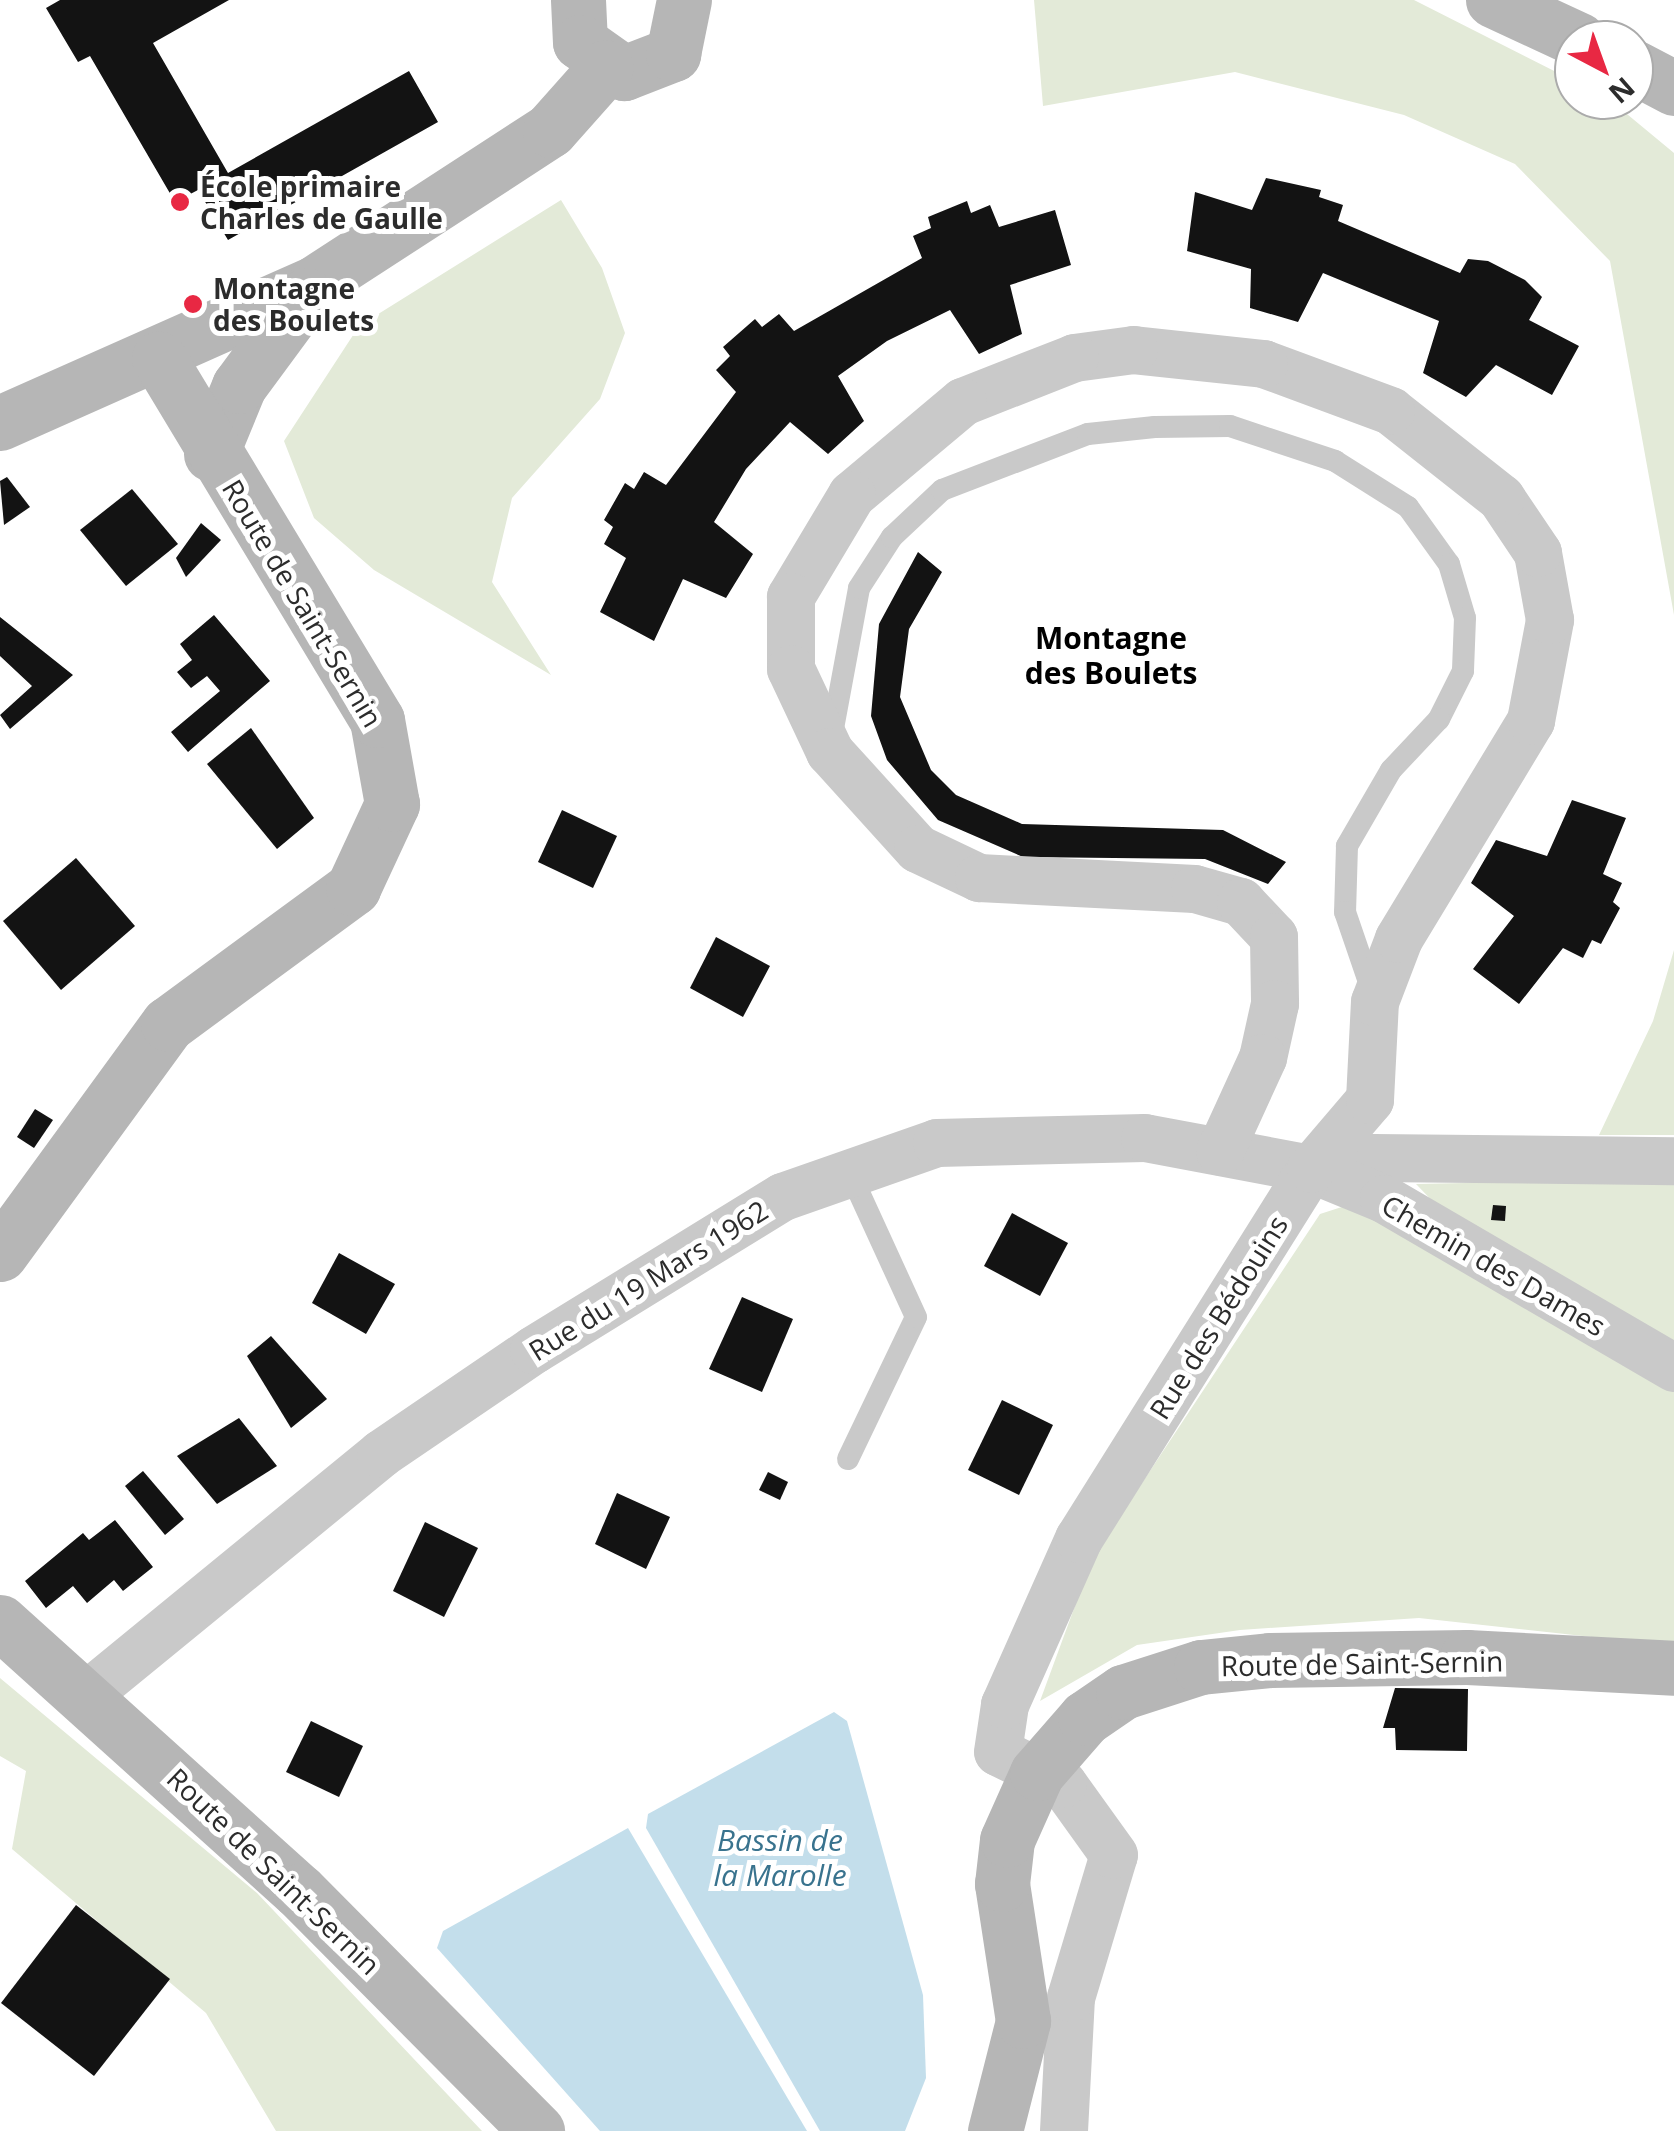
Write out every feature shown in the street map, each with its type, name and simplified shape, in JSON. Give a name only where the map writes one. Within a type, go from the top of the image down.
[{"type":"street","points":[[578,0],[580,42],[606,67],[660,66],[683,38],[684,0]]},
{"type":"street","points":[[1493,0],[1554,28]]},
{"type":"street","points":[[0,423],[159,360],[316,282],[550,130],[606,67]]},
{"type":"street","name":"Route de Saint-Sernin","points":[[211,454],[239,386],[316,282]]},
{"type":"street","points":[[1220,1152],[1262,1058],[1275,1004],[1274,937],[1241,902],[1195,888],[1062,889],[979,878],[918,849],[830,752],[791,669],[791,596],[852,495],[963,402],[1050,365],[1134,350],[1264,364],[1391,411],[1502,498],[1538,553],[1550,620],[1531,721],[1399,939],[1375,1002],[1370,1100],[1311,1169]]},
{"type":"street","name":"Route de Saint-Sernin","points":[[0,1254],[168,1024],[353,888],[387,830],[393,780],[377,720],[211,454],[159,360]]},
{"type":"street","name":"Rue du 19 Mars 1962","points":[[88,1694],[412,1434],[782,1197],[938,1143],[1145,1138],[1311,1169]]},
{"type":"street","points":[[1311,1169],[1373,1158],[1674,1161]]},
{"type":"street","name":"Chemin des Dames","points":[[1311,1169],[1384,1199],[1674,1368]]},
{"type":"street","name":"Rue des Bédouins","points":[[1037,1773],[1003,1760],[997,1733],[1079,1538],[1311,1169]]},
{"type":"street","name":"Route de Saint-Sernin","points":[[0,1622],[88,1694],[536,2131]]},
{"type":"street","name":"Route de Saint-Sernin","points":[[996,2131],[1024,2022],[1002,1884],[1007,1840],[1037,1773],[1085,1718],[1123,1692],[1201,1667],[1466,1656],[1674,1668]]},
{"type":"street","points":[[1037,1773],[1082,1804],[1114,1856],[1071,1998],[1064,2131]]},
{"type":"lane","points":[[830,752],[858,588],[892,536],[942,490],[1088,434],[1155,427],[1230,426],[1335,461],[1408,507],[1449,564],[1465,618],[1463,671],[1439,718],[1390,770],[1347,846],[1344,912],[1375,1002]]},
{"type":"lane","points":[[848,1459],[916,1317],[850,1173]]},
{"type":"green space","points":[[1034,0],[1414,0],[1554,71],[1554,120],[1634,120],[1674,153],[1674,615],[1610,261],[1515,164],[1404,115],[1235,72],[1043,106]]},
{"type":"green space","points":[[561,200],[602,268],[625,333],[600,399],[512,498],[492,582],[551,675],[374,570],[314,518],[284,441],[359,326]]},
{"type":"green space","points":[[1674,950],[1674,1135],[1599,1135],[1653,1021]]},
{"type":"green space","points":[[1674,1179],[1674,1341],[1441,1210],[1416,1184]]},
{"type":"green space","points":[[1348,1205],[1674,1391],[1674,1646],[1419,1618],[1240,1630],[1137,1645],[1040,1701],[1093,1557],[1320,1214]]},
{"type":"green space","points":[[0,1678],[257,1893],[482,2131],[276,2131],[206,2013],[12,1849],[26,1771],[0,1756]]},
{"type":"water","name":"Bassin de la Marolle","points":[[834,1712],[847,1721],[923,1995],[926,2078],[905,2131],[820,2131],[646,1828],[648,1814]]},
{"type":"water","name":"Bassin de la Marolle","points":[[628,1828],[807,2131],[600,2131],[437,1948],[443,1931]]},
{"type":"building","points":[[60,0],[229,0],[153,43],[228,173],[409,71],[438,122],[228,240],[198,190],[175,202],[90,56],[78,62],[46,8]]},
{"type":"building","points":[[1266,178],[1321,190],[1319,197],[1343,205],[1338,221],[1460,273],[1468,259],[1488,261],[1525,280],[1542,297],[1529,320],[1579,346],[1552,395],[1496,365],[1466,397],[1423,373],[1439,321],[1323,273],[1298,322],[1250,308],[1251,269],[1187,251],[1195,192],[1252,210]]},
{"type":"building","points":[[967,201],[971,213],[990,205],[999,227],[1055,210],[1071,265],[1010,285],[1022,334],[979,354],[950,310],[887,341],[838,376],[864,421],[828,454],[790,422],[746,469],[714,522],[753,554],[726,598],[683,579],[654,641],[600,612],[626,558],[604,544],[613,527],[604,520],[625,483],[634,489],[644,472],[666,485],[736,392],[716,370],[730,356],[723,347],[755,319],[762,327],[779,314],[794,331],[922,258],[913,236],[931,228],[928,217]]},
{"type":"building","points":[[7,477],[30,507],[4,525],[0,481]]},
{"type":"building","points":[[132,489],[178,544],[126,586],[80,530]]},
{"type":"building","points":[[201,523],[221,540],[186,577],[176,558]]},
{"type":"building","points":[[918,552],[942,572],[909,629],[900,697],[931,770],[956,795],[1022,824],[1223,830],[1286,862],[1268,884],[1205,859],[1023,857],[938,820],[887,760],[871,716],[879,624]]},
{"type":"building","points":[[214,615],[270,681],[188,752],[171,732],[220,691],[207,676],[191,688],[177,672],[192,660],[180,644]]},
{"type":"building","points":[[0,617],[73,675],[10,729],[0,715],[32,686],[0,656]]},
{"type":"building","points":[[251,728],[314,818],[277,849],[207,764]]},
{"type":"building","points":[[1572,800],[1626,818],[1603,874],[1622,883],[1613,902],[1620,908],[1601,944],[1592,940],[1583,958],[1563,948],[1519,1004],[1473,969],[1514,916],[1471,883],[1496,840],[1547,856]]},
{"type":"building","points":[[562,810],[617,836],[593,888],[538,862]]},
{"type":"building","points":[[76,858],[135,926],[61,990],[3,921]]},
{"type":"building","points":[[716,937],[770,966],[743,1017],[690,988]]},
{"type":"building","points":[[35,1109],[53,1120],[34,1148],[17,1137]]},
{"type":"building","points":[[1493,1205],[1506,1206],[1505,1221],[1491,1220]]},
{"type":"building","points":[[1012,1213],[1068,1243],[1040,1296],[984,1266]]},
{"type":"building","points":[[339,1253],[395,1284],[366,1334],[312,1303]]},
{"type":"building","points":[[742,1297],[793,1319],[762,1392],[709,1369]]},
{"type":"building","points":[[271,1336],[327,1399],[291,1428],[247,1356]]},
{"type":"building","points":[[1002,1400],[1053,1425],[1019,1495],[968,1470]]},
{"type":"building","points":[[239,1418],[277,1466],[217,1504],[177,1456]]},
{"type":"building","points":[[143,1471],[184,1519],[165,1535],[125,1486]]},
{"type":"building","points":[[768,1472],[788,1482],[780,1500],[759,1490]]},
{"type":"building","points":[[617,1493],[670,1517],[646,1569],[595,1544]]},
{"type":"building","points":[[115,1520],[153,1567],[123,1591],[114,1580],[87,1603],[73,1586],[46,1608],[25,1581],[83,1533],[89,1540]]},
{"type":"building","points":[[425,1522],[478,1548],[444,1617],[393,1591]]},
{"type":"building","points":[[1395,1688],[1468,1689],[1467,1751],[1396,1750],[1395,1728],[1383,1728]]},
{"type":"building","points":[[311,1721],[363,1746],[339,1797],[286,1772]]},
{"type":"building","points":[[76,1905],[170,1979],[94,2076],[1,2003]]},
{"type":"place","name":"École primaire Charles de Gaulle","points":[[180,202]]},
{"type":"place","name":"Montagne des Boulets","points":[[193,304]]},
{"type":"district","name":"Montagne des Boulets","points":[[1111,655]]}]
